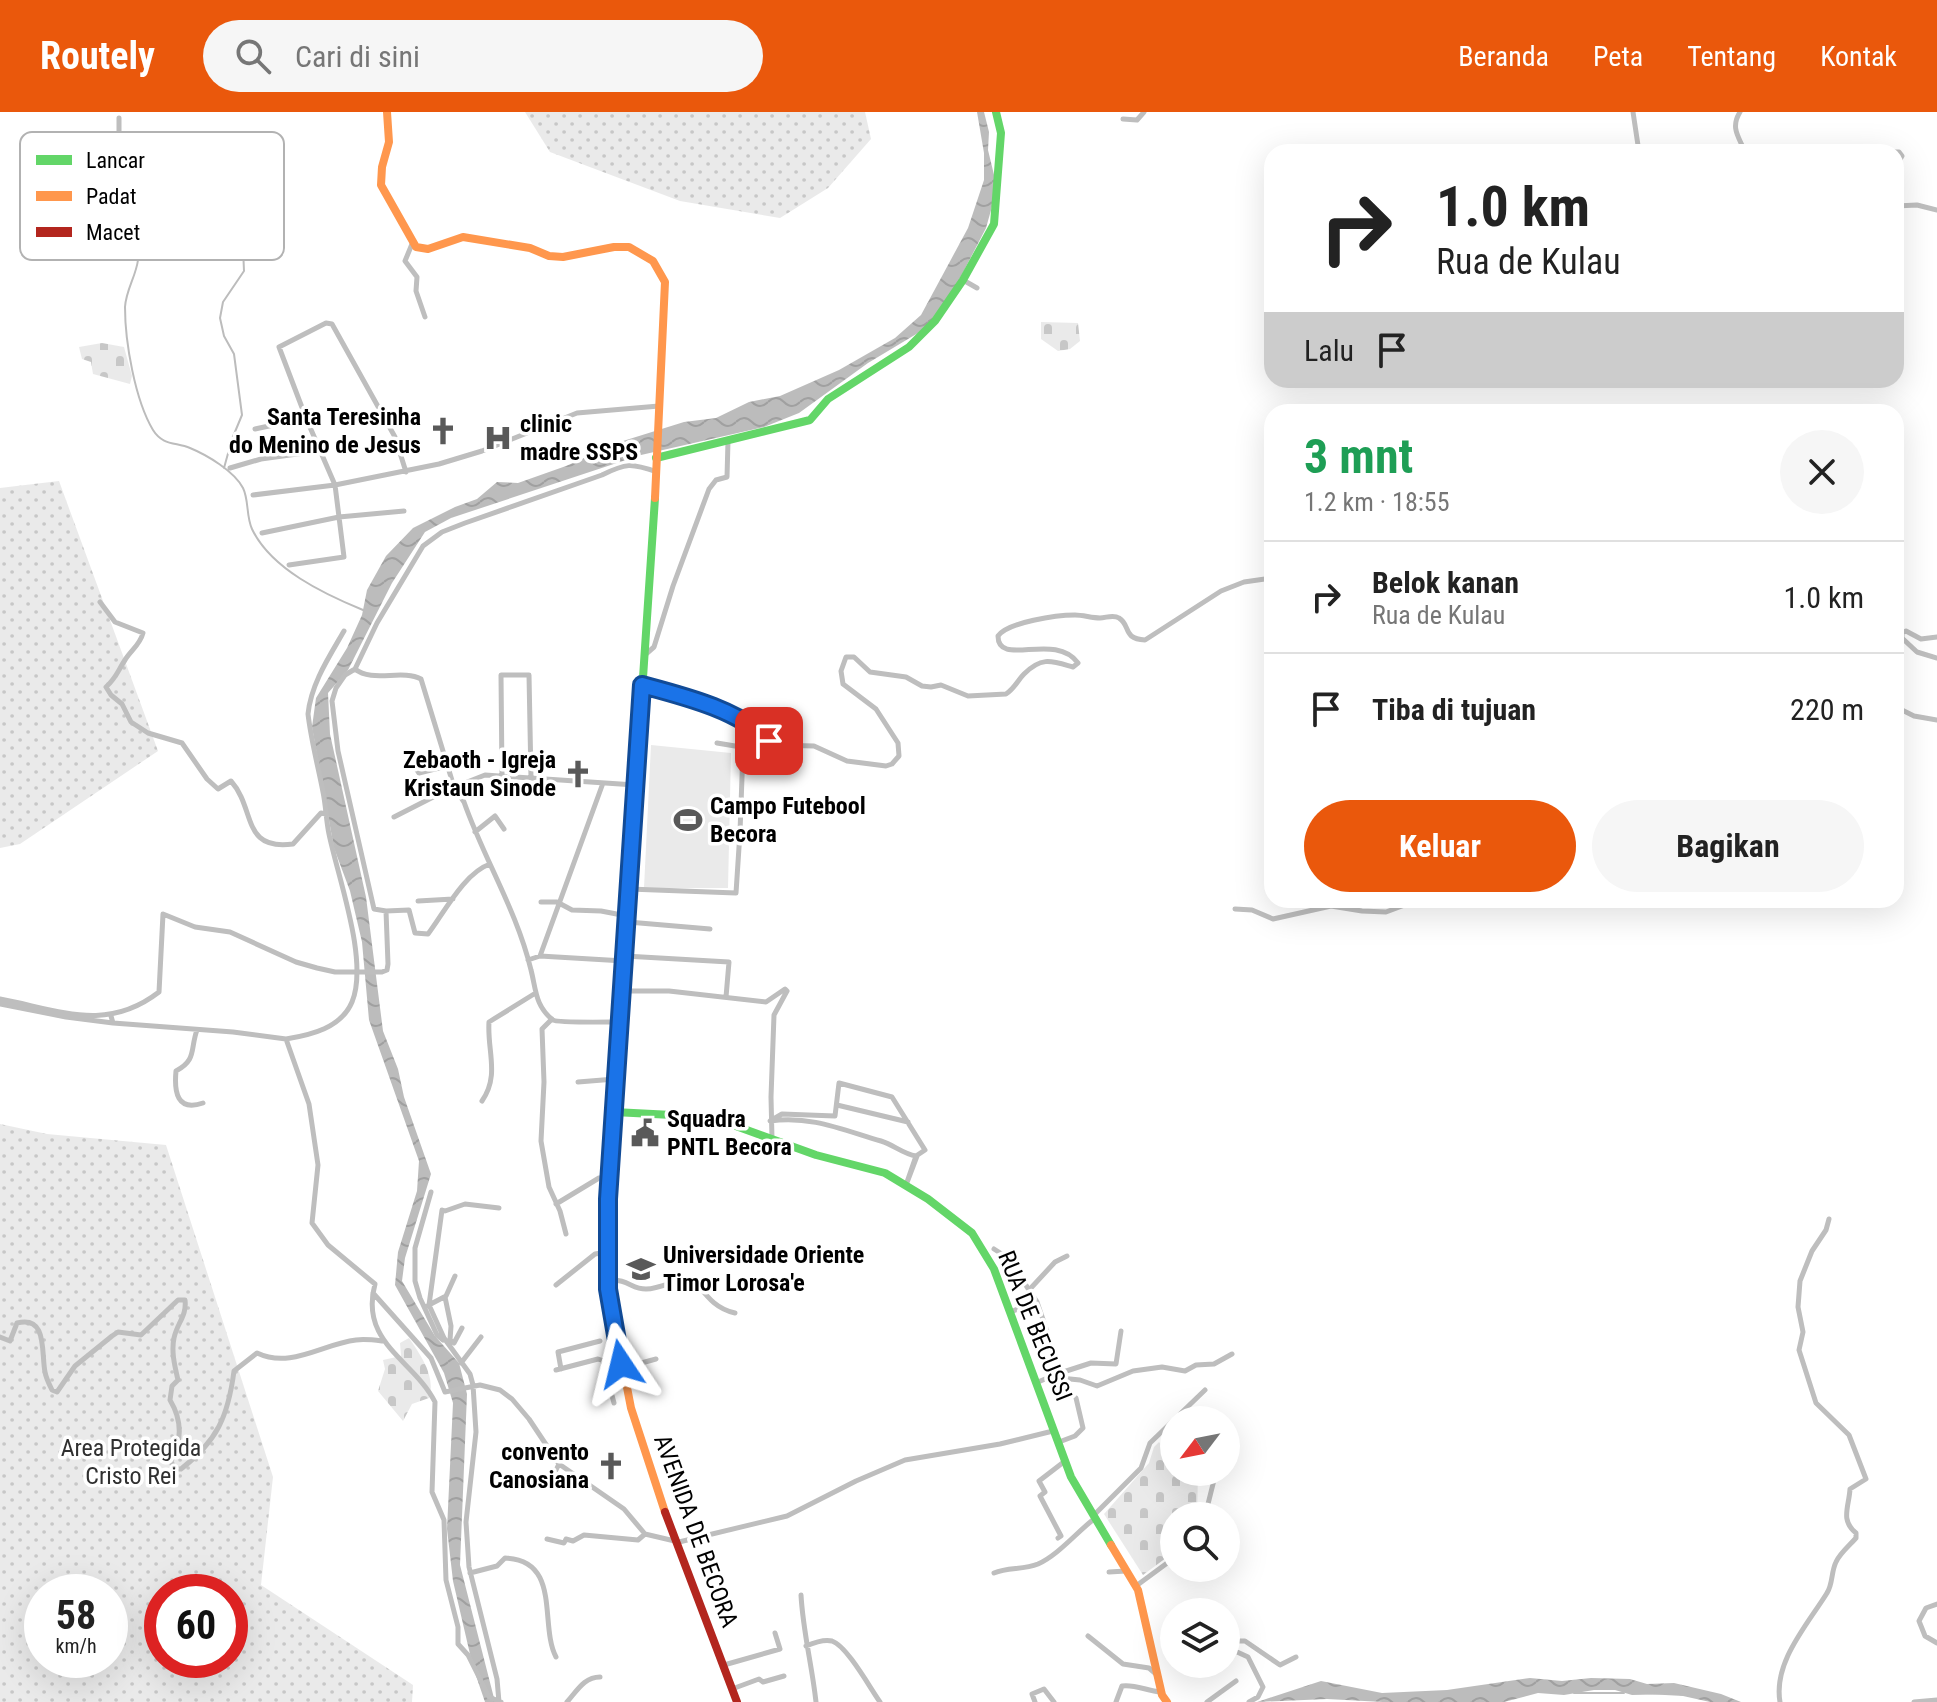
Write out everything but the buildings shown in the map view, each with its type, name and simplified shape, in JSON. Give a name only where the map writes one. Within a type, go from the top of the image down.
[{"type":"main road","points":[[387,112],[389,142],[381,185],[403,220],[412,244]]},
{"type":"main road","points":[[656,455],[728,441],[812,419],[836,393],[909,347],[935,321],[963,280],[994,224],[1001,133],[996,112]]},
{"type":"main road","name":"AVENIDA DE BECORA","points":[[412,244],[428,249],[463,237],[563,257],[620,247],[640,252],[658,267],[665,282],[657,472],[610,1177],[608,1280],[622,1366],[646,1454],[737,1702]]},
{"type":"main road","name":"RUA DE BECUSSI","points":[[614,1112],[711,1117],[816,1155],[885,1173],[959,1221],[972,1233],[989,1258],[1038,1382],[1065,1461],[1093,1518],[1136,1586],[1161,1692],[1167,1702]]},
{"type":"street","points":[[1123,119],[1137,120],[1144,112]]},
{"type":"street","points":[[1633,112],[1638,144]]},
{"type":"street","points":[[1740,112],[1735,120],[1735,133],[1741,144]]},
{"type":"street","points":[[118,132],[119,118]]},
{"type":"street","points":[[1904,206],[1937,210]]},
{"type":"street","points":[[412,244],[405,261],[417,277],[416,291],[425,317]]},
{"type":"street","points":[[963,280],[977,288]]},
{"type":"street","points":[[289,565],[344,557],[335,485],[279,347],[330,323],[395,437],[406,472]]},
{"type":"street","points":[[253,495],[406,472],[482,451],[577,413],[659,410]]},
{"type":"street","points":[[255,429],[306,418]]},
{"type":"street","points":[[645,655],[654,647],[709,489],[716,480],[727,477],[728,441]]},
{"type":"street","points":[[230,468],[261,459],[319,451]]},
{"type":"street","points":[[490,864],[466,881],[428,934],[415,933],[409,910],[374,909],[338,751],[332,701],[336,688],[345,675],[355,669],[377,623],[430,538],[602,475],[621,465],[632,463],[657,472]]},
{"type":"street","points":[[262,533],[339,517],[404,511]]},
{"type":"street","points":[[642,685],[706,704],[756,728],[776,745],[814,746],[847,761],[886,766],[899,756],[898,743],[876,709],[843,684],[841,671],[846,657],[854,657],[870,672],[906,677],[922,686],[941,685],[968,696],[1006,694],[1040,662],[1052,660],[1073,667],[1078,663],[1070,655],[1046,647],[1016,651],[1003,649],[998,644],[998,636],[1007,628],[1073,615],[1114,616],[1121,620],[1127,633],[1145,640],[1221,591],[1244,582],[1264,579]]},
{"type":"street","points":[[100,602],[115,622],[143,633],[138,645],[122,664],[121,671],[106,687],[122,704],[131,722],[148,733],[182,743],[207,779],[218,789],[231,781],[243,798],[248,821],[266,842],[276,846],[293,844],[321,813],[326,814]]},
{"type":"street","points":[[0,1001],[66,1017],[286,1039],[323,1031],[342,1016],[351,1004],[360,972],[308,714],[309,702],[322,669],[344,631]]},
{"type":"street","points":[[1904,632],[1921,639],[1937,637]]},
{"type":"street","points":[[1904,643],[1917,652],[1937,658]]},
{"type":"street","points":[[355,669],[365,675],[395,674],[421,679],[454,787],[464,802],[528,960],[534,994],[552,1019],[563,1023],[571,1020],[620,1022]]},
{"type":"street","points":[[502,775],[501,675],[529,675],[531,778]]},
{"type":"street","points":[[1904,711],[1937,720]]},
{"type":"street","points":[[629,889],[736,893],[743,750],[717,743]]},
{"type":"street","points":[[417,770],[419,773],[447,766]]},
{"type":"street","points":[[394,817],[485,775],[635,785]]},
{"type":"street","points":[[540,956],[603,783]]},
{"type":"street","points":[[475,832],[495,816],[504,829]]},
{"type":"street","points":[[740,832],[751,831]]},
{"type":"street","points":[[418,901],[454,899]]},
{"type":"street","points":[[541,902],[560,903],[572,910],[601,911],[627,919],[710,929]]},
{"type":"street","points":[[1235,909],[1249,909],[1273,919],[1322,908]]},
{"type":"street","points":[[1343,908],[1386,912],[1397,908]]},
{"type":"street","points":[[0,1001],[59,1012],[111,1016],[139,1006],[159,992],[163,914],[195,927],[230,932],[296,962],[335,972],[382,972],[387,970],[389,958],[386,911]]},
{"type":"street","points":[[528,960],[540,956],[729,962],[726,997]]},
{"type":"street","points":[[623,991],[669,991],[766,1002],[785,989],[787,991],[774,1015],[772,1140]]},
{"type":"street","points":[[482,1101],[492,1079],[489,1022],[534,994]]},
{"type":"street","points":[[111,1016],[113,1023]]},
{"type":"street","points":[[552,1019],[542,1029],[544,1082],[541,1141],[549,1187],[566,1234]]},
{"type":"street","points":[[197,1030],[190,1060],[176,1071],[175,1076],[177,1092],[183,1103],[189,1106],[203,1103]]},
{"type":"street","points":[[286,1039],[309,1104],[318,1165],[312,1223],[328,1245],[375,1284],[371,1300],[382,1341],[429,1390],[435,1402],[432,1492],[444,1520],[446,1580],[458,1627],[458,1644],[468,1655],[489,1697],[500,1702]]},
{"type":"street","points":[[578,1082],[616,1079]]},
{"type":"street","points":[[770,1121],[782,1114],[835,1116],[839,1083],[892,1097],[925,1147],[916,1156],[906,1185],[917,1160],[916,1156]]},
{"type":"street","points":[[837,1105],[908,1122]]},
{"type":"street","points":[[770,1121],[794,1118],[814,1120],[828,1127],[882,1141],[916,1156]]},
{"type":"street","points":[[556,1204],[599,1178],[610,1177]]},
{"type":"street","points":[[431,1192],[415,1248],[415,1281],[437,1335],[448,1343],[470,1374],[473,1385],[476,1432],[466,1522],[470,1573],[500,1702]]},
{"type":"street","points":[[427,1306],[442,1210],[465,1204],[499,1208]]},
{"type":"street","points":[[1780,1702],[1781,1679],[1795,1639],[1828,1591],[1840,1555],[1856,1538],[1856,1533],[1848,1527],[1845,1515],[1850,1489],[1866,1479],[1849,1435],[1816,1403],[1799,1350],[1803,1332],[1798,1307],[1800,1281],[1829,1219]]},
{"type":"street","points":[[994,1249],[1005,1255],[1037,1302],[1060,1367],[1057,1374]]},
{"type":"street","points":[[556,1285],[595,1254],[608,1251]]},
{"type":"street","points":[[1030,1289],[1055,1262],[1067,1256]]},
{"type":"street","points":[[455,1276],[445,1297],[451,1326],[450,1340],[454,1343],[462,1328]]},
{"type":"street","points":[[608,1280],[625,1279],[640,1289],[692,1278],[710,1300],[724,1311],[735,1313]]},
{"type":"street","points":[[373,1293],[420,1343],[435,1366],[445,1392],[487,1385],[512,1399],[559,1464],[624,1509],[645,1534],[679,1542],[787,1516],[905,1460],[1000,1444],[1054,1430]]},
{"type":"street","points":[[427,1306],[445,1297]]},
{"type":"street","points":[[0,1337],[10,1341],[17,1323],[35,1325],[41,1333],[46,1376],[52,1390],[57,1392],[75,1366],[112,1336],[118,1332],[141,1335],[178,1300],[185,1300],[186,1312],[174,1337],[174,1365],[178,1380],[172,1386],[170,1400],[178,1413],[179,1432],[177,1449],[171,1461],[174,1469],[181,1469],[213,1440],[231,1396],[234,1371],[257,1353],[270,1359],[293,1359],[357,1339],[382,1341]]},
{"type":"street","points":[[1010,1312],[1037,1302]]},
{"type":"street","points":[[1038,1382],[1091,1363],[1116,1364],[1121,1331]]},
{"type":"street","points":[[461,1363],[481,1337]]},
{"type":"street","points":[[600,1341],[558,1352],[558,1369],[598,1359],[622,1366],[656,1359]]},
{"type":"street","points":[[1050,1377],[1080,1380],[1097,1386],[1133,1371],[1162,1367],[1185,1371],[1196,1365],[1214,1364],[1232,1354]]},
{"type":"street","points":[[603,1361],[614,1403]]},
{"type":"street","points":[[994,1573],[1042,1562],[1093,1518],[1141,1468],[1150,1443],[1205,1390]]},
{"type":"street","points":[[1059,1442],[1075,1436],[1083,1428],[1076,1398]]},
{"type":"street","points":[[1058,1538],[1061,1536],[1040,1496],[1045,1492],[1039,1481],[1065,1461]]},
{"type":"street","points":[[543,1483],[553,1476],[559,1464]]},
{"type":"street","points":[[547,1539],[564,1543],[566,1539],[573,1541],[584,1535],[638,1540],[645,1534]]},
{"type":"street","points":[[470,1573],[497,1566],[505,1558],[522,1561],[538,1573],[550,1618],[549,1645],[556,1657]]},
{"type":"street","points":[[1136,1586],[1160,1568]]},
{"type":"street","points":[[1109,1572],[1126,1571]]},
{"type":"street","points":[[801,1595],[816,1702]]},
{"type":"street","points":[[1937,1604],[1926,1608],[1919,1621],[1925,1636],[1937,1643]]},
{"type":"street","points":[[724,1665],[780,1649],[775,1633]]},
{"type":"street","points":[[1088,1636],[1123,1664],[1149,1668],[1157,1675]]},
{"type":"street","points":[[806,1646],[828,1640],[836,1644],[853,1662],[880,1702]]},
{"type":"street","points":[[1249,1702],[1258,1697],[1263,1687],[1248,1657],[1235,1651],[1233,1645],[1245,1641],[1280,1665],[1296,1657]]},
{"type":"street","points":[[732,1689],[759,1679],[763,1682],[784,1676]]},
{"type":"street","points":[[567,1702],[582,1683],[592,1677],[600,1677]]},
{"type":"street","points":[[1207,1702],[1236,1681]]},
{"type":"street","points":[[1116,1702],[1122,1686],[1161,1692]]},
{"type":"street","points":[[1035,1702],[1032,1694],[1044,1689],[1054,1702]]},
{"type":"street","points":[[1914,1702],[1937,1700]]},
{"type":"green space","points":[[525,112],[865,112],[871,139],[828,188],[780,218],[680,201],[550,152]]},
{"type":"green space","points":[[1041,322],[1078,323],[1080,341],[1070,349],[1058,351],[1041,339]]},
{"type":"green space","points":[[102,343],[124,347],[132,376],[130,384],[93,374],[91,362],[82,359],[79,347]]},
{"type":"green space","points":[[59,481],[158,751],[20,844],[0,848],[0,488]]},
{"type":"green space","name":"Campo Futebool Becora","points":[[651,745],[731,753],[728,888],[644,888]]},
{"type":"green space","name":"Area Protegida Cristo Rei","points":[[0,1124],[47,1134],[166,1145],[273,1477],[261,1585],[413,1685],[412,1702],[0,1702]]},
{"type":"green space","points":[[409,1338],[426,1366],[431,1390],[429,1398],[412,1404],[403,1421],[378,1391],[385,1369],[383,1360],[401,1356],[400,1343]]},
{"type":"green space","points":[[1159,1442],[1160,1486],[1198,1486],[1197,1502],[1160,1502],[1160,1562],[1143,1575],[1104,1514],[1149,1463]]},
{"type":"water","points":[[977,112],[984,112],[989,132],[988,150],[995,179],[993,203],[986,228],[958,282],[928,327],[868,363],[799,413],[764,427],[641,455],[451,518],[425,532],[392,583],[348,670],[328,693],[330,734],[366,897],[383,1031],[431,1174],[405,1258],[402,1281],[435,1336],[459,1363],[467,1394],[460,1565],[495,1702],[485,1702],[473,1667],[453,1581],[447,1529],[453,1403],[444,1373],[395,1285],[398,1252],[417,1191],[419,1161],[369,1020],[362,942],[350,891],[334,848],[312,727],[316,698],[347,648],[362,615],[367,590],[386,556],[413,528],[477,499],[497,482],[518,483],[623,441],[684,422],[716,418],[749,402],[780,396],[839,370],[895,338],[921,315],[968,228],[984,180],[984,153]]},
{"type":"water","points":[[1530,1678],[1562,1681],[1630,1679],[1647,1684],[1674,1683],[1741,1702],[1710,1702],[1674,1694],[1632,1695],[1615,1690],[1594,1690],[1564,1695],[1538,1693],[1504,1702],[1327,1699],[1257,1702],[1321,1681],[1382,1693],[1447,1690]]},
{"type":"waterway","points":[[138,260],[125,307],[127,337],[136,387],[153,430],[165,441],[185,446],[220,464],[239,482],[245,493],[252,529],[285,568],[316,588],[363,610]]},
{"type":"waterway","points":[[224,468],[242,415],[234,354],[224,336],[220,318],[223,302],[244,271],[244,260]]},
{"type":"waterway","points":[[1574,1693],[1624,1693]]},
{"type":"waterway","points":[[1646,1693],[1684,1695]]},
{"type":"traffic: fast","points":[[656,458],[810,420],[828,399],[909,347],[935,321],[963,280],[994,224],[1001,133],[996,112]]},
{"type":"traffic: fast","points":[[609,1187],[655,498]]},
{"type":"traffic: fast","points":[[614,1112],[711,1117],[816,1155],[885,1173],[928,1199],[972,1233],[994,1269],[1071,1477],[1111,1545]]},
{"type":"traffic: slow","points":[[387,112],[389,142],[381,185],[416,247],[428,249],[463,237],[563,257],[629,247],[653,261],[665,282],[655,498]]},
{"type":"traffic: slow","points":[[609,1187],[608,1289],[631,1408],[665,1512]]},
{"type":"traffic: slow","points":[[1111,1545],[1138,1590],[1162,1695],[1167,1702]]},
{"type":"traffic: jam","points":[[665,1512],[737,1702]]},
{"type":"place","name":"Santa Teresinha do Menino de Jesus","points":[[443,431]]},
{"type":"place","name":"clinic madre SSPS","points":[[498,438]]},
{"type":"place","name":"Zebaoth - Igreja Kristaun Sinode","points":[[578,774]]},
{"type":"place","name":"Campo Futebool Becora","points":[[688,820]]},
{"type":"place","name":"Squadra PNTL Becora","points":[[645,1133]]},
{"type":"place","name":"Universidade Oriente Timor Lorosa'e","points":[[641,1269]]},
{"type":"place","name":"convento Canosiana","points":[[611,1466]]},
{"type":"route","points":[[621,1364],[608,1289],[608,1199],[642,685],[706,704],[756,728],[769,741]]}]
